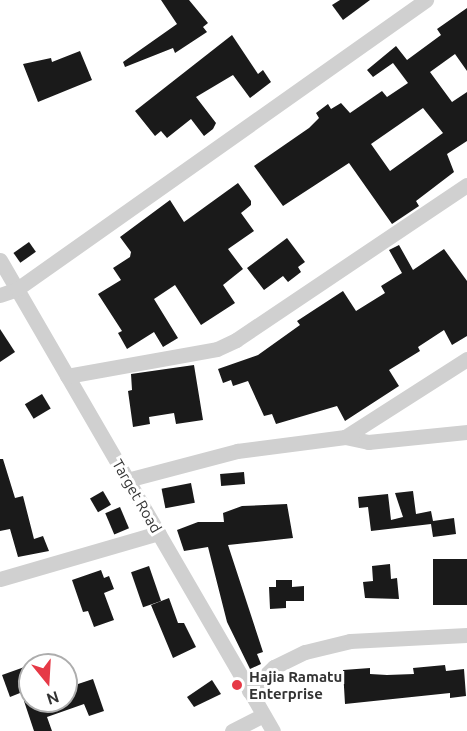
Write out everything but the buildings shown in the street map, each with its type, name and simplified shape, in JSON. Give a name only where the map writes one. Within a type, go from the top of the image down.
[{"type":"street","points":[[0,295],[17,289],[426,0]]},
{"type":"street","points":[[67,376],[217,349],[236,340],[467,185]]},
{"type":"street","name":"Target Road","points":[[0,260],[273,731]]},
{"type":"street","points":[[345,437],[467,359]]},
{"type":"street","points":[[128,480],[237,451],[345,437],[368,442],[467,432]]},
{"type":"street","points":[[0,579],[158,533]]},
{"type":"street","points":[[249,691],[274,667],[305,652],[350,641],[467,635]]},
{"type":"street","points":[[232,731],[263,715]]},
{"type":"place","name":"Hajia Ramatu Enterprise","points":[[237,685]]}]
